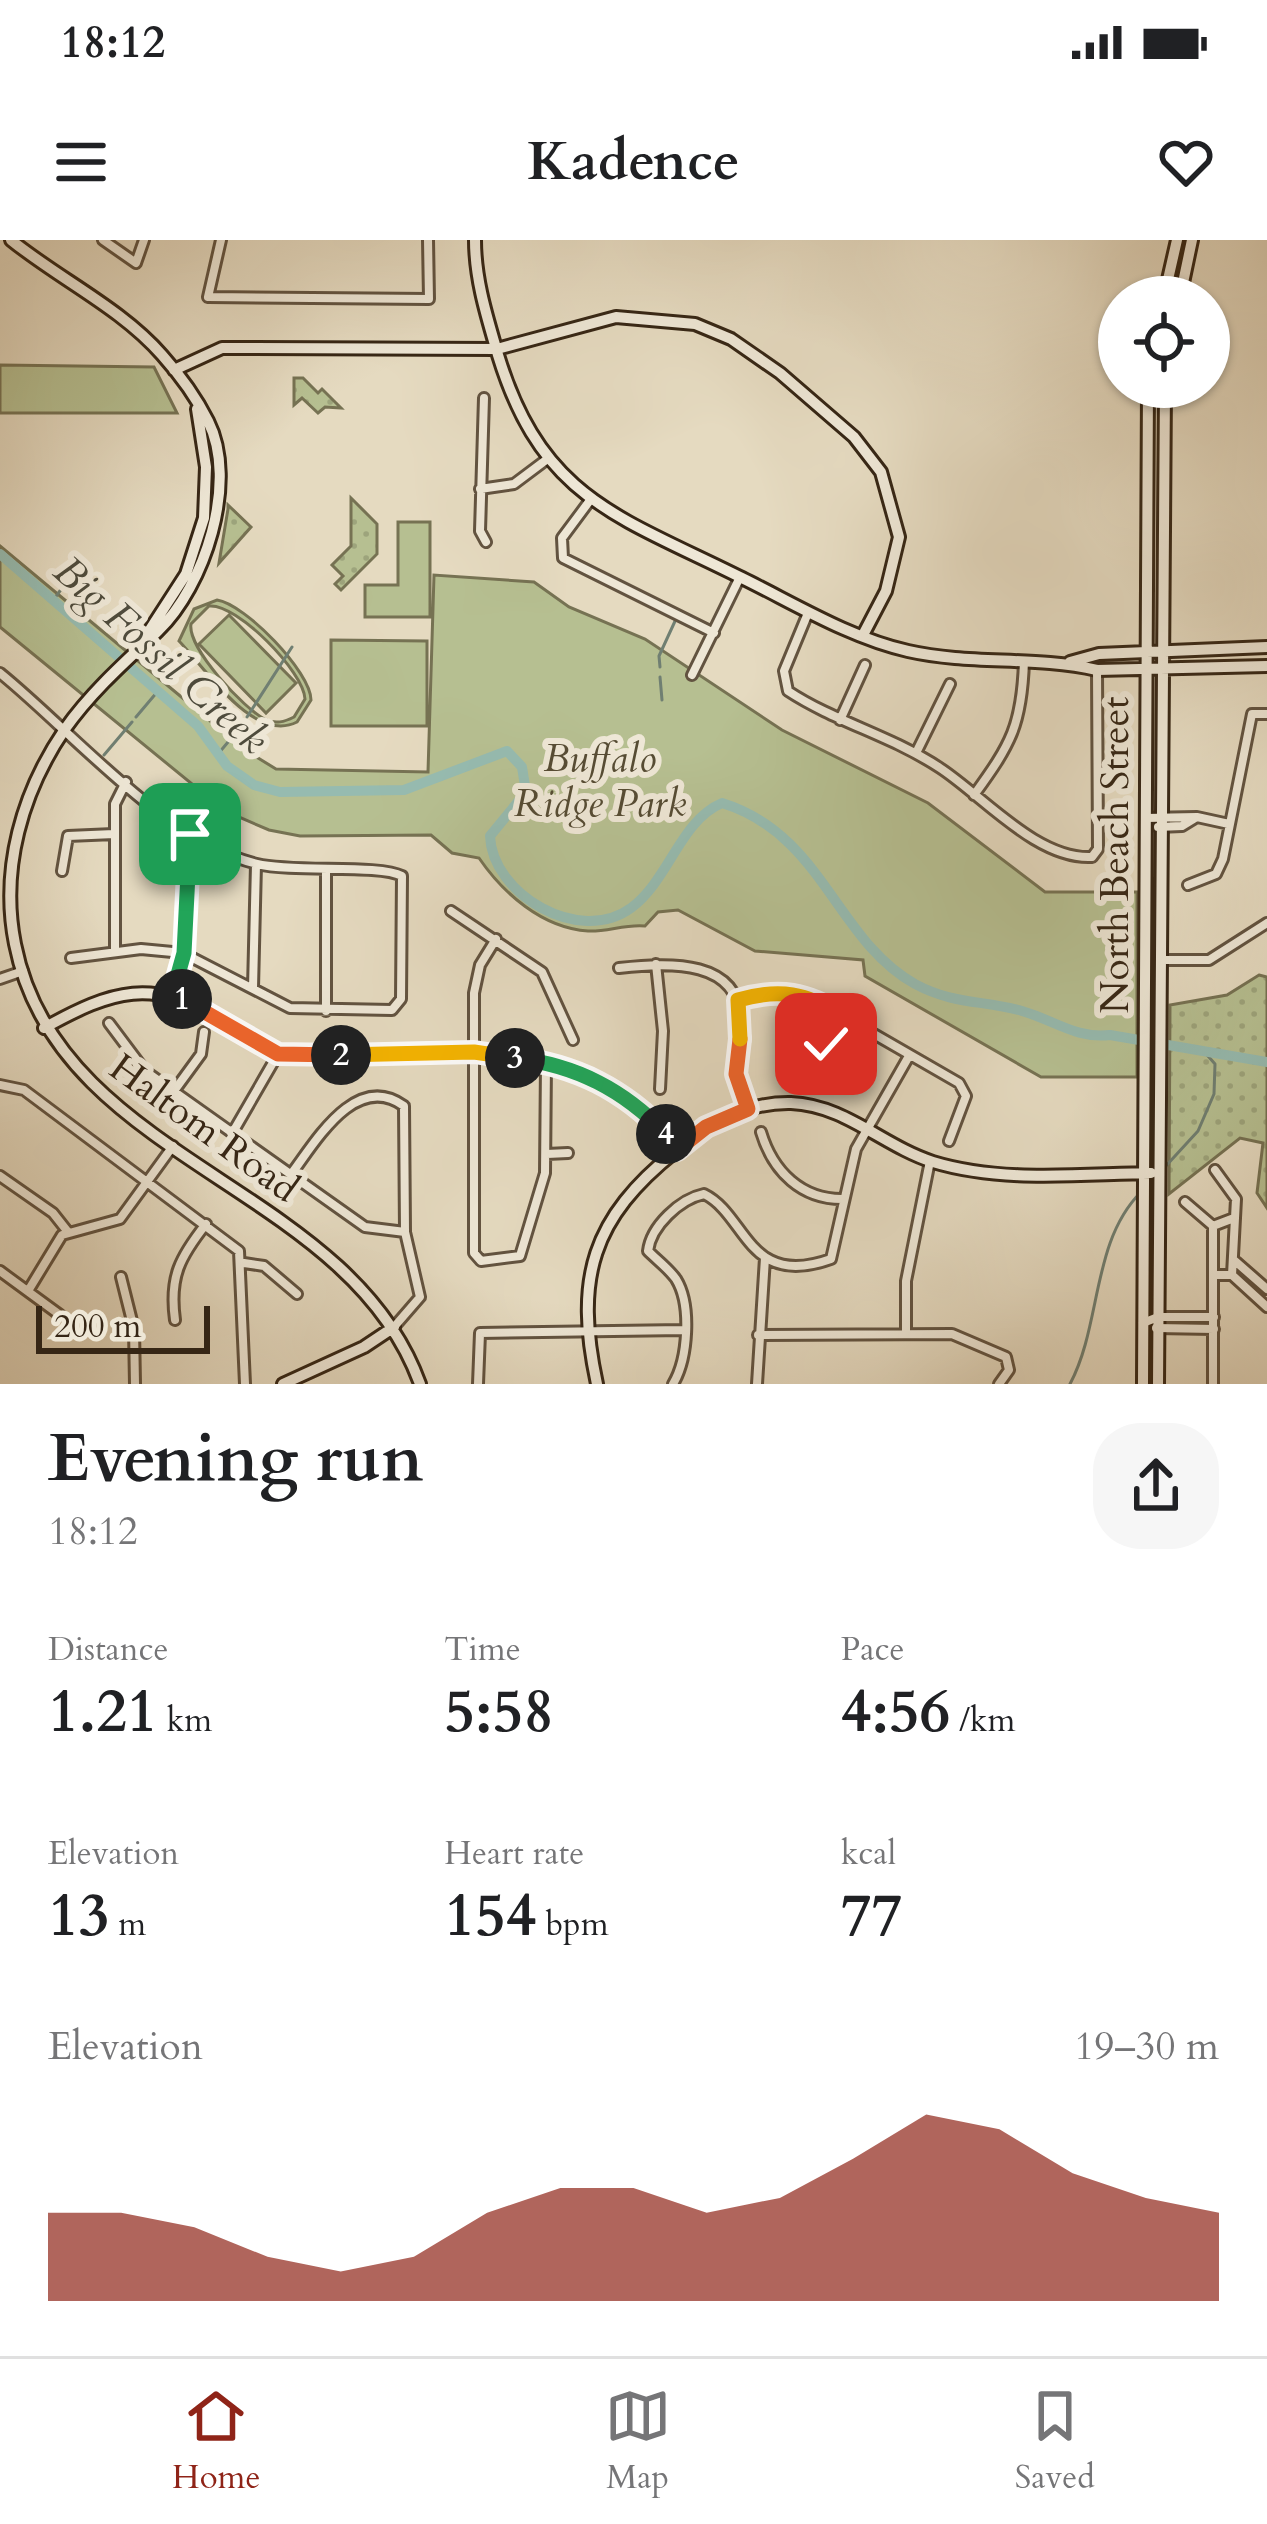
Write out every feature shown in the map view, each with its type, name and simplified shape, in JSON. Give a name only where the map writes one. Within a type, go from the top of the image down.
[{"type":"main road","name":"Haltom Road","points":[[10,240],[146,338],[175,370],[208,419],[215,519],[178,605],[65,729],[34,785],[14,845],[12,916],[23,971],[44,1028],[86,1081],[346,1270],[394,1327],[420,1384]]},
{"type":"main road","points":[[475,240],[480,291],[523,425],[546,460],[590,499],[809,611],[863,635],[934,656],[1070,662],[1097,670],[1267,667]]},
{"type":"main road","points":[[1169,276],[1177,240]]},
{"type":"main road","points":[[1184,276],[1192,240]]},
{"type":"main road","points":[[175,370],[222,347],[496,349],[616,316],[667,318],[731,339],[780,373],[867,451],[890,491],[897,517],[897,557],[863,635]]},
{"type":"main road","name":"North Beach Street","points":[[1143,1384],[1148,408]]},
{"type":"main road","name":"North Beach Street","points":[[1158,1384],[1165,408]]},
{"type":"main road","points":[[1147,472],[1155,475],[1163,493]]},
{"type":"main road","points":[[1163,627],[1172,643],[1189,653]]},
{"type":"main road","points":[[1070,662],[1099,654],[1267,647]]},
{"type":"main road","points":[[1162,695],[1190,670]]},
{"type":"main road","points":[[44,1028],[122,993],[172,996],[278,1054],[474,1052],[546,1061],[634,1102],[677,1150]]},
{"type":"main road","points":[[597,1384],[590,1333],[590,1275],[608,1220],[634,1184],[706,1127],[748,1109],[771,1103],[812,1105],[929,1161],[1008,1174],[1144,1178],[1160,1173]]},
{"type":"main road","points":[[283,1384],[364,1347],[394,1327]]},
{"type":"street","points":[[0,251],[10,240]]},
{"type":"street","points":[[103,240],[136,262],[144,240]]},
{"type":"street","points":[[221,240],[208,296],[429,299],[428,240]]},
{"type":"street","points":[[484,398],[480,531],[485,542]]},
{"type":"street","points":[[480,489],[514,484],[546,460]]},
{"type":"street","points":[[590,499],[562,538],[562,558],[714,633]]},
{"type":"street","points":[[692,675],[740,577]]},
{"type":"street","points":[[809,611],[783,676],[788,691],[916,754],[1056,850],[1087,858],[1098,849],[1097,670]]},
{"type":"street","points":[[974,794],[1015,736],[1023,705],[1024,661]]},
{"type":"street","points":[[840,720],[866,665]]},
{"type":"street","points":[[0,673],[190,834],[256,864],[326,873],[399,872],[403,892],[398,1007],[290,1008],[182,958],[115,952],[71,958]]},
{"type":"street","points":[[916,754],[950,684]]},
{"type":"street","points":[[1188,885],[1201,884],[1216,874],[1252,714],[1267,714]]},
{"type":"street","points":[[115,952],[115,804],[126,782]]},
{"type":"street","points":[[1144,822],[1197,818],[1229,824]]},
{"type":"street","points":[[62,872],[68,836],[114,834]]},
{"type":"street","points":[[172,996],[182,958],[190,834]]},
{"type":"street","points":[[253,990],[256,864]]},
{"type":"street","points":[[326,873],[326,1011]]},
{"type":"street","points":[[451,911],[548,977],[573,1040]]},
{"type":"street","points":[[1162,961],[1209,960],[1267,922]]},
{"type":"street","points":[[496,939],[475,981],[478,1259],[520,1256],[548,1154],[546,1061]]},
{"type":"street","points":[[656,964],[663,1031],[660,1089]]},
{"type":"street","points":[[619,968],[656,964],[701,968],[738,1000],[794,992],[843,1016],[965,1089],[949,1141]]},
{"type":"street","points":[[0,979],[23,971]]},
{"type":"street","points":[[738,1000],[736,1074],[748,1109]]},
{"type":"street","points":[[815,1059],[843,1016]]},
{"type":"street","points":[[109,1023],[136,1062],[365,1227],[405,1232]]},
{"type":"street","points":[[174,1091],[201,1054],[203,1032]]},
{"type":"street","points":[[232,1132],[278,1054]]},
{"type":"street","points":[[673,1384],[683,1364],[680,1289],[647,1245],[679,1206],[696,1195],[709,1195],[765,1258],[806,1264],[831,1259],[866,1128],[914,1059]]},
{"type":"street","points":[[0,1085],[24,1090],[239,1250],[244,1263],[245,1384]]},
{"type":"street","points":[[292,1173],[345,1109],[370,1099],[401,1102],[405,1111],[405,1232],[420,1298],[394,1327]]},
{"type":"street","points":[[761,1132],[794,1185],[810,1194],[844,1199]]},
{"type":"street","points":[[28,1291],[56,1241],[68,1232],[115,1222],[173,1146]]},
{"type":"street","points":[[548,1154],[568,1153]]},
{"type":"street","points":[[906,1334],[908,1267],[929,1161]]},
{"type":"street","points":[[1215,1170],[1234,1192],[1232,1275]]},
{"type":"street","points":[[0,1176],[52,1213],[68,1232]]},
{"type":"street","points":[[1185,1202],[1213,1226],[1213,1384]]},
{"type":"street","points":[[1213,1226],[1234,1218]]},
{"type":"street","points":[[175,1320],[172,1285],[178,1262],[206,1223]]},
{"type":"street","points":[[757,1384],[765,1258]]},
{"type":"street","points":[[1235,1261],[1267,1289]]},
{"type":"street","points":[[244,1263],[264,1267],[297,1294]]},
{"type":"street","points":[[0,1271],[60,1315]]},
{"type":"street","points":[[1215,1275],[1232,1275],[1267,1307]]},
{"type":"street","points":[[121,1277],[134,1329],[135,1384]]},
{"type":"street","points":[[1143,1323],[1214,1317]]},
{"type":"street","points":[[1158,1323],[1214,1329]]},
{"type":"street","points":[[478,1384],[480,1333],[683,1330]]},
{"type":"street","points":[[758,1335],[963,1337],[999,1352],[1010,1364],[999,1384]]},
{"type":"green space","points":[[0,365],[154,367],[177,413],[0,413]]},
{"type":"green space","points":[[294,378],[303,378],[318,393],[322,389],[341,408],[325,407],[318,413],[302,398],[294,405]]},
{"type":"green space","points":[[351,498],[377,524],[377,554],[341,590],[335,584],[343,576],[332,565],[351,546]]},
{"type":"green space","points":[[228,505],[251,527],[219,563],[228,509]]},
{"type":"green space","points":[[398,522],[430,522],[430,617],[365,617],[365,585],[398,585]]},
{"type":"green space","name":"Buffalo Ridge Park","points":[[0,546],[245,750],[276,769],[428,772],[434,575],[534,582],[569,607],[645,639],[782,730],[928,803],[1045,892],[1137,892],[1137,1077],[1041,1077],[865,976],[863,960],[755,951],[678,910],[658,912],[645,926],[595,931],[571,928],[525,906],[479,858],[452,853],[431,835],[300,836],[269,830],[225,811],[0,627]]},
{"type":"green space","points":[[217,600],[229,604],[289,657],[311,700],[297,722],[264,723],[217,685],[179,641],[194,609]],"holes":[[[209,606],[221,608],[267,641],[294,673],[305,699],[294,717],[273,722],[256,714],[207,662],[191,624]]]},
{"type":"green space","points":[[229,615],[296,683],[266,713],[199,644]]},
{"type":"green space","points":[[331,640],[427,641],[427,726],[331,726]]},
{"type":"green space","points":[[1259,975],[1267,977],[1267,1208],[1257,1193],[1263,1143],[1240,1138],[1169,1194],[1170,1005],[1227,995]]},
{"type":"waterway","name":"Big Fossil Creek","points":[[0,554],[198,726],[227,766],[254,785],[280,792],[404,790],[507,751],[522,767],[526,792],[490,836],[494,857],[522,894],[564,917],[610,918],[631,908],[695,823],[722,803],[756,818],[784,838],[866,942],[888,965],[929,991],[1022,1011],[1086,1034],[1267,1062]]},
{"type":"waterway","points":[[54,599],[79,565]]},
{"type":"waterway","points":[[660,667],[659,656],[676,619]]},
{"type":"waterway","points":[[247,717],[292,647]]},
{"type":"waterway","points":[[660,677],[662,700]]},
{"type":"waterway","points":[[136,717],[158,691]]},
{"type":"waterway","points":[[104,755],[132,722]]},
{"type":"waterway","points":[[218,754],[244,723]]},
{"type":"waterway","points":[[1164,1168],[1198,1131],[1214,1094],[1215,1064],[1201,1048]]},
{"type":"waterway","points":[[1070,1384],[1088,1336],[1113,1235],[1141,1192]]},
{"type":"route","points":[[190,834],[184,953],[172,996],[278,1054],[474,1052],[546,1061],[592,1078],[634,1102],[677,1150],[706,1127],[748,1109],[736,1074],[741,1026],[738,1000],[794,992],[820,1001],[843,1016],[826,1044]]}]
